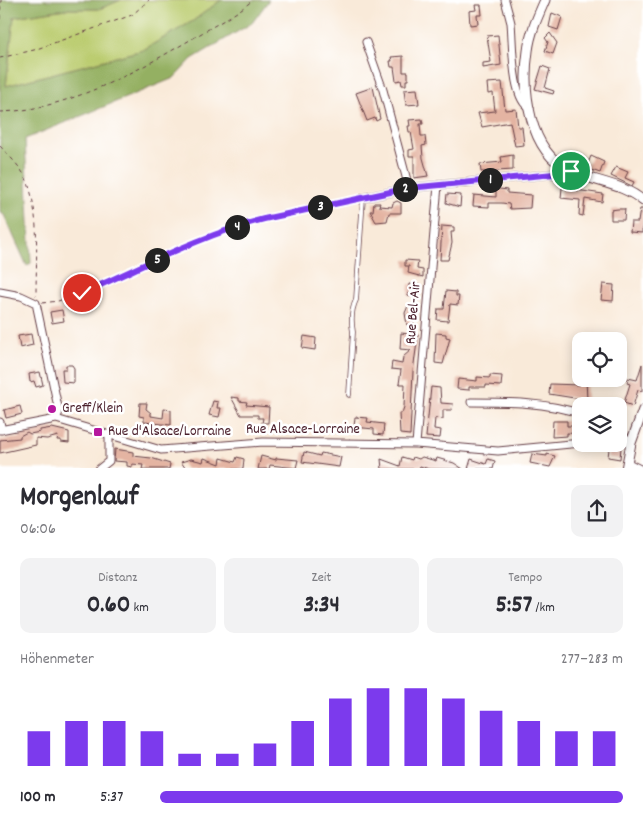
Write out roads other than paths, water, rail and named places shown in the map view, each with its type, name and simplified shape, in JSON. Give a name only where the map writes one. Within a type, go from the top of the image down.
[{"type":"street","points":[[505,0],[510,22],[515,78],[525,106],[530,108]]},
{"type":"street","points":[[545,0],[528,49],[526,73],[530,108],[541,146],[548,156],[561,166],[622,189],[643,201]]},
{"type":"street","points":[[366,42],[384,90],[409,188]]},
{"type":"street","points":[[363,198],[409,188],[554,174],[561,166]]},
{"type":"street","name":"Rue Bel-Air","points":[[416,444],[438,185]]},
{"type":"street","points":[[0,292],[21,296],[36,303],[59,412],[56,419]]},
{"type":"street","points":[[471,402],[532,405],[572,412]]},
{"type":"street","points":[[640,468],[627,466],[631,443],[643,410]]},
{"type":"street","name":"Rue Alsace-Lorraine","points":[[1,427],[56,419],[160,450],[263,442],[416,444],[498,451],[572,444]]},
{"type":"street","points":[[99,468],[109,461],[109,435]]},
{"type":"street","points":[[627,439],[631,443]]},
{"type":"street","points":[[627,442],[631,443]]},
{"type":"lane","points":[[349,395],[352,323],[356,300],[363,198]]},
{"type":"place","name":"Greff/Klein","points":[[52,409]]},
{"type":"place","name":"Rue d'Alsace/Lorraine","points":[[98,432]]}]
